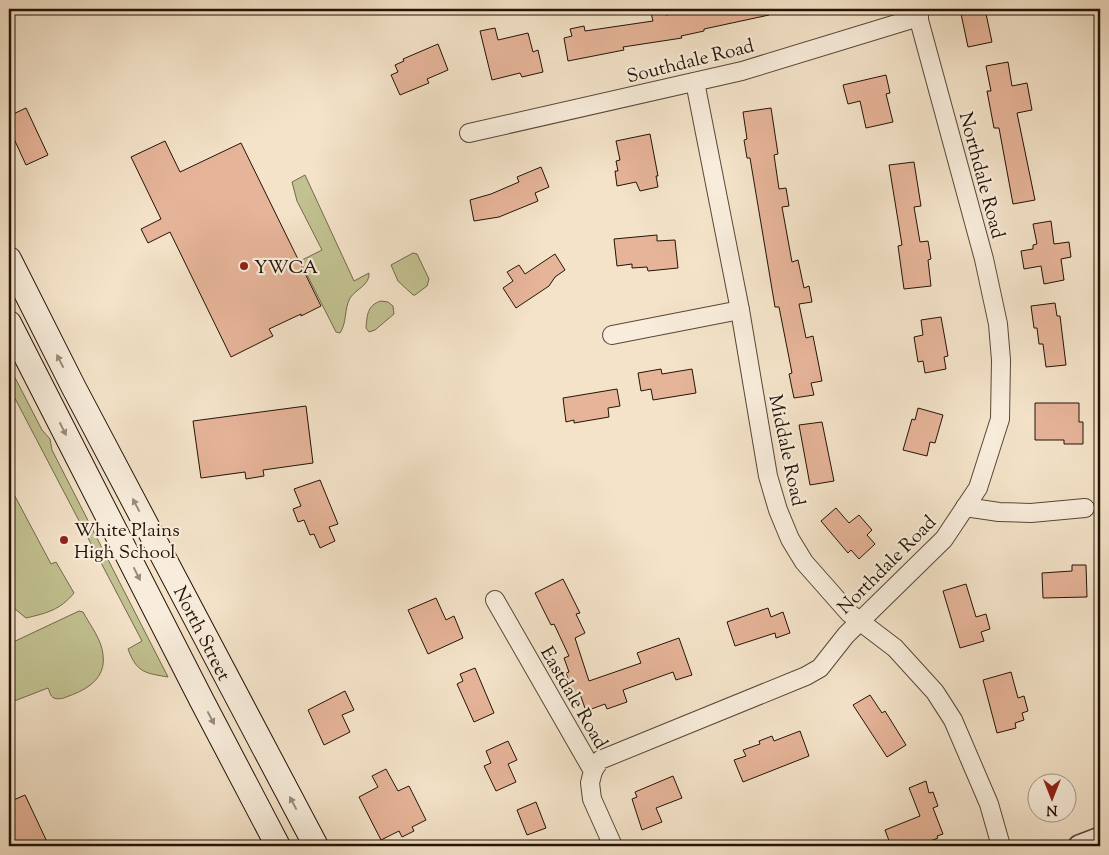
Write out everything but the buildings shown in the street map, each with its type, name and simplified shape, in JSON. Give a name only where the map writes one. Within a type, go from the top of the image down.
[{"type":"main road","name":"North Street","points":[[9,259],[74,388],[316,846]]},
{"type":"main road","name":"North Street","points":[[9,323],[278,846]]},
{"type":"street","name":"Southdale Road","points":[[469,134],[742,71],[917,13]]},
{"type":"street","name":"Northdale Road","points":[[593,771],[600,760],[806,676],[820,668],[846,635],[944,540],[978,488],[1000,419],[1002,360],[998,324],[984,259],[917,13]]},
{"type":"street","name":"Middale Road","points":[[695,82],[740,310],[768,476],[778,510],[790,540],[804,562],[849,613],[895,648],[935,692],[954,720],[989,804],[1001,846]]},
{"type":"street","points":[[612,335],[740,310]]},
{"type":"street","points":[[965,507],[999,512],[1031,513],[1085,508]]},
{"type":"street","name":"Eastdale Road","points":[[495,600],[593,771],[590,783],[592,799],[613,846]]},
{"type":"street","points":[[1079,846],[1100,838]]},
{"type":"shaded area","points":[[305,175],[354,281],[369,273],[365,284],[350,298],[344,325],[340,333],[336,332],[300,261],[322,250],[297,201],[292,182]]},
{"type":"shaded area","points":[[413,253],[417,254],[429,279],[427,286],[415,295],[398,281],[391,265]]},
{"type":"shaded area","points":[[381,301],[388,302],[393,306],[394,314],[375,330],[369,332],[366,328],[370,308]]},
{"type":"shaded area","points":[[9,366],[42,430],[50,439],[52,450],[168,677],[148,673],[139,667],[131,657],[128,649],[142,641],[9,387]]},
{"type":"shaded area","points":[[9,485],[51,564],[56,562],[74,593],[69,599],[53,610],[26,618],[9,604]]},
{"type":"shaded area","points":[[79,611],[83,612],[102,649],[103,663],[99,676],[83,690],[63,698],[54,698],[48,688],[9,703],[9,644]]},
{"type":"place","name":"YWCA","points":[[244,266]]},
{"type":"place","name":"White Plains High School","points":[[64,540]]}]
